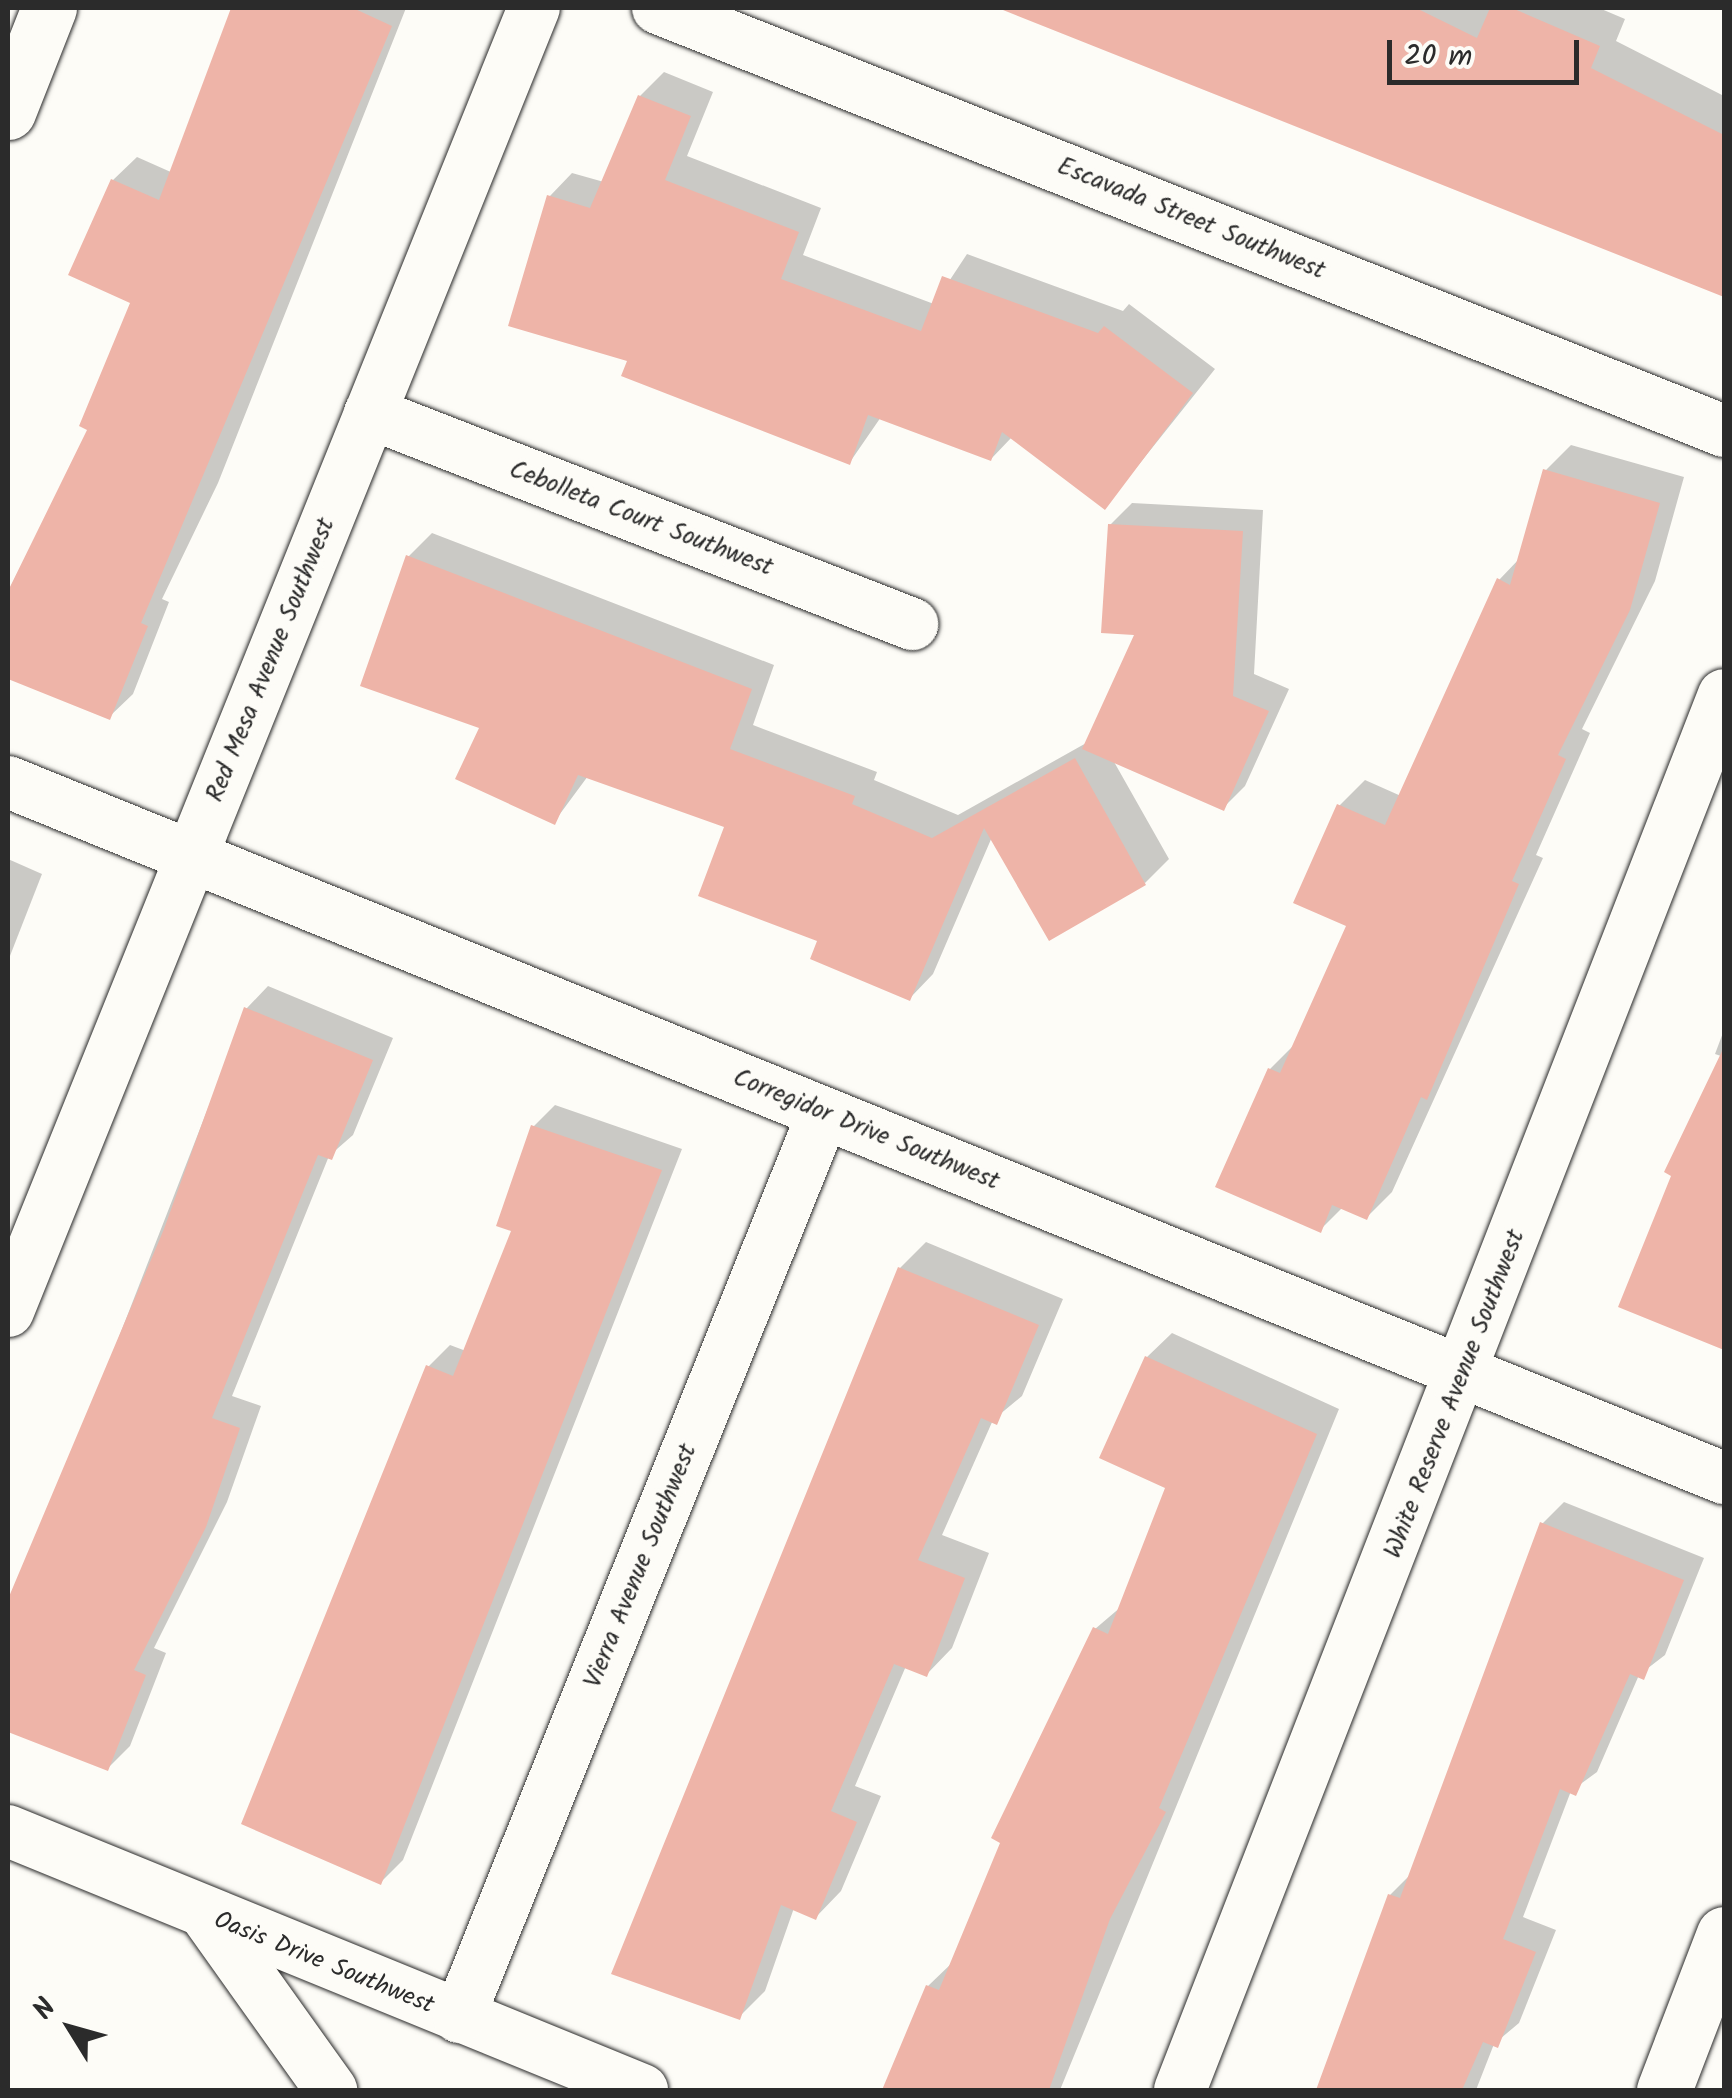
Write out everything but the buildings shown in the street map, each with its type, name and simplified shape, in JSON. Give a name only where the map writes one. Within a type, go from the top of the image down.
[{"type":"street","points":[[8,112],[49,8]]},
{"type":"street","name":"Red Mesa Avenue Southwest","points":[[8,1311],[534,8]]},
{"type":"street","name":"Escavada Street Southwest","points":[[658,8],[1724,431]]},
{"type":"street","name":"Cebolleta Court Southwest","points":[[370,413],[912,624]]},
{"type":"street","name":"White Reserve Avenue Southwest","points":[[1180,2090],[1467,1367],[1724,695]]},
{"type":"street","name":"Corregidor Drive Southwest","points":[[8,782],[822,1114],[1467,1367],[1724,1478]]},
{"type":"street","name":"Vierra Avenue Southwest","points":[[459,2018],[822,1114]]},
{"type":"street","name":"Oasis Drive Southwest","points":[[8,1831],[207,1916],[642,2090]]},
{"type":"street","points":[[207,1916],[331,2090]]},
{"type":"street","points":[[1664,2090],[1724,1934]]}]
